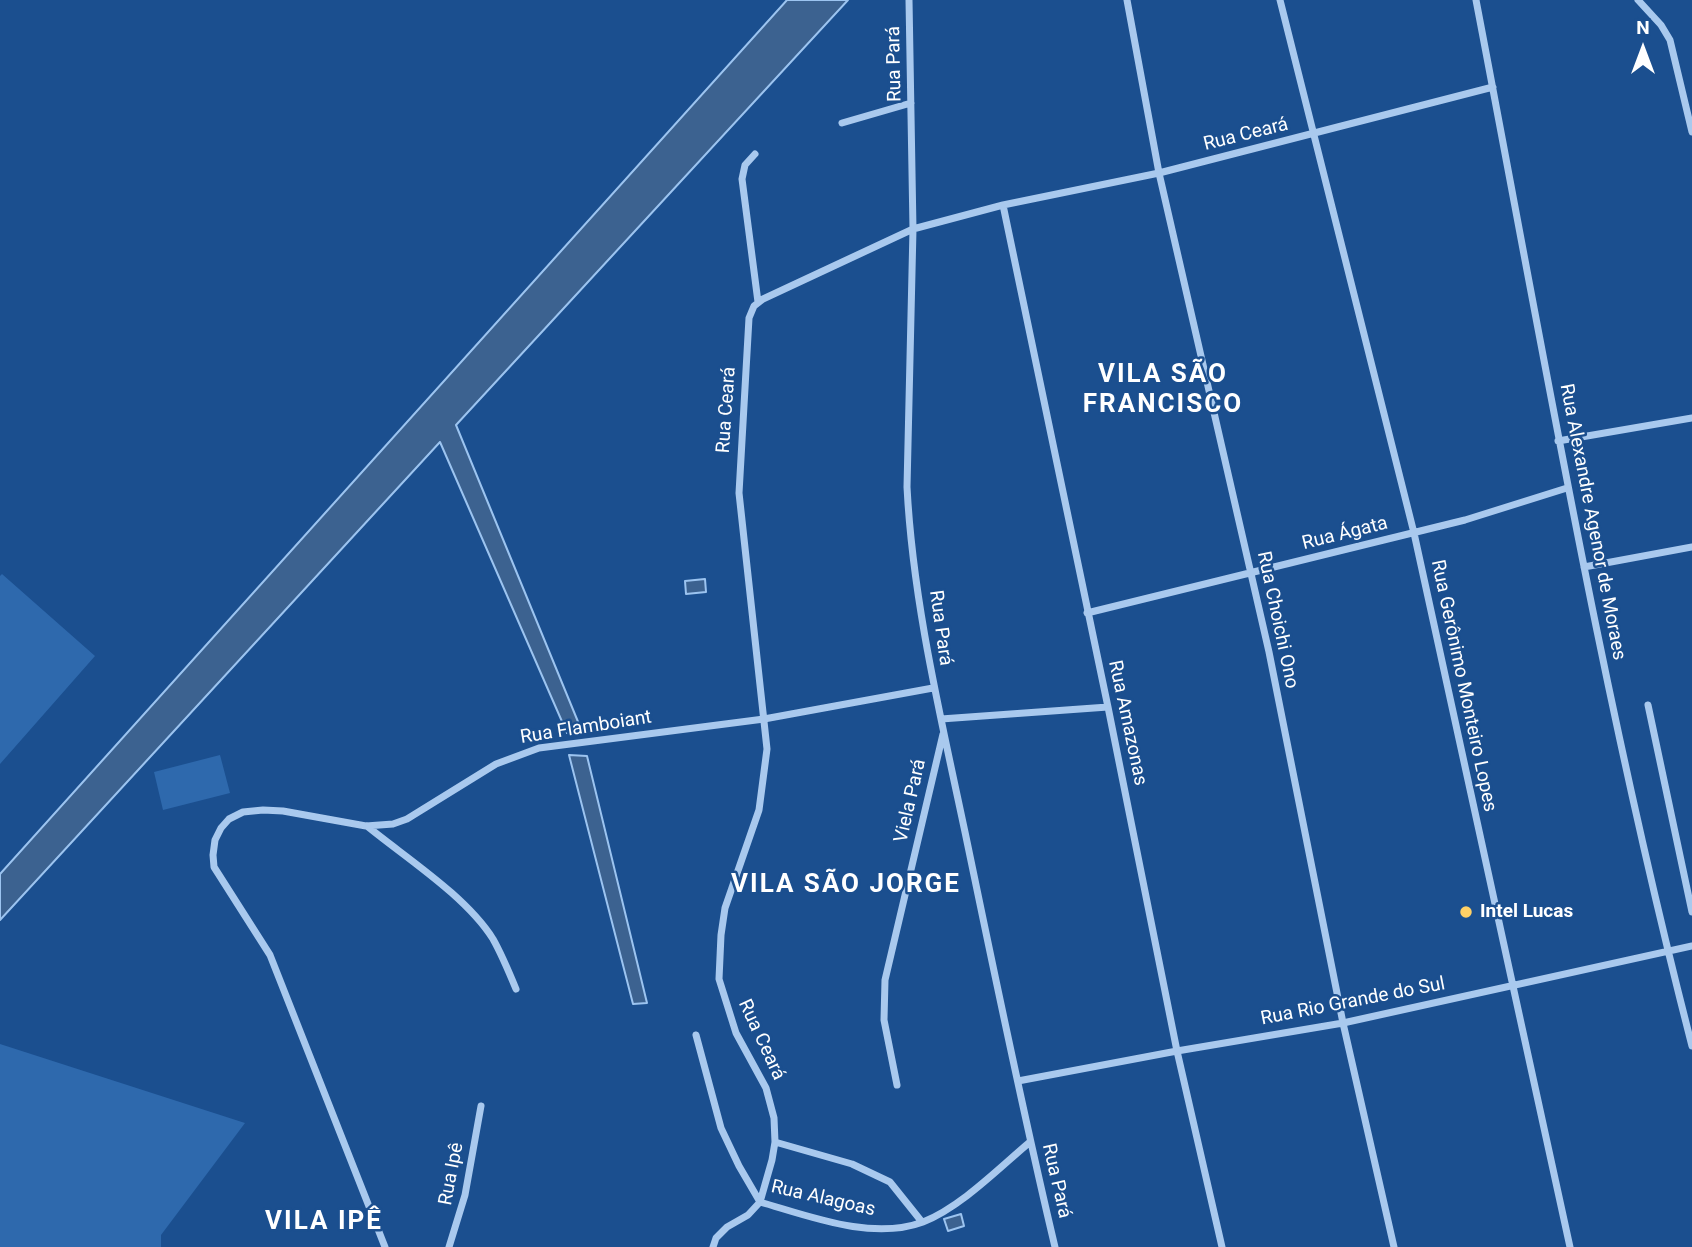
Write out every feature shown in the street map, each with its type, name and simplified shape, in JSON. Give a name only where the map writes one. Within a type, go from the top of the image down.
[{"type":"street","name":"Rua Pará","points":[[909,0],[913,229],[907,487],[909,517],[933,688],[1055,1247]]},
{"type":"street","name":"Rua Choichi Ono","points":[[1127,0],[1159,173],[1252,574],[1343,1023],[1394,1247]]},
{"type":"street","name":"Rua Gerônimo Monteiro Lopes","points":[[1280,0],[1414,533],[1570,1247]]},
{"type":"street","name":"Rua Alexandre Agenor de Moraes","points":[[1476,0],[1567,488],[1667,951],[1692,1046]]},
{"type":"street","points":[[1638,0],[1661,25],[1670,40],[1692,132]]},
{"type":"street","name":"Rua Ceará","points":[[760,1202],[775,1142],[774,1118],[766,1088],[736,1033],[719,979],[725,908],[752,835],[765,777],[767,749],[738,472],[748,318],[758,302],[913,229],[1003,205],[1159,173],[1493,86]]},
{"type":"street","points":[[842,123],[911,103]]},
{"type":"street","points":[[755,155],[745,165],[742,179],[758,302]]},
{"type":"street","name":"Rua Amazonas","points":[[1003,205],[1177,1051],[1222,1247]]},
{"type":"street","points":[[1558,440],[1692,418]]},
{"type":"street","name":"Rua Ágata","points":[[1087,613],[1465,520],[1567,488]]},
{"type":"street","points":[[1584,568],[1692,547]]},
{"type":"street","name":"Rua Flamboiant","points":[[385,1247],[270,955],[214,867],[215,840],[229,819],[243,812],[263,810],[366,825],[393,824],[407,819],[496,764],[540,748],[764,719],[933,688]]},
{"type":"street","points":[[1648,705],[1692,912]]},
{"type":"street","points":[[941,719],[1108,707]]},
{"type":"street","name":"Viela Pará","points":[[897,1085],[884,1020],[885,980],[944,730]]},
{"type":"street","points":[[366,825],[461,901],[479,920],[492,939],[516,989]]},
{"type":"street","name":"Rua Rio Grande do Sul","points":[[1018,1081],[1343,1023],[1692,946]]},
{"type":"street","name":"Rua Alagoas","points":[[696,1035],[721,1128],[739,1167],[760,1202],[871,1229],[922,1222],[952,1206],[1030,1142]]},
{"type":"street","name":"Rua Ipê","points":[[449,1247],[465,1195],[481,1106]]},
{"type":"street","points":[[775,1142],[852,1164],[890,1182],[922,1222]]},
{"type":"street","points":[[713,1247],[716,1238],[727,1227],[748,1215],[760,1202]]},
{"type":"shaded area","points":[[787,0],[848,0],[456,425],[581,729],[567,733],[440,442],[0,920],[0,874]]},
{"type":"shaded area","points":[[2,574],[95,656],[0,764],[0,576]]},
{"type":"shaded area","points":[[705,579],[706,592],[686,594],[685,581]]},
{"type":"shaded area","points":[[220,755],[230,793],[163,810],[154,772]]},
{"type":"shaded area","points":[[569,755],[587,756],[647,1003],[633,1004]]},
{"type":"shaded area","points":[[0,1044],[245,1123],[161,1235],[161,1247],[0,1247]]},
{"type":"shaded area","points":[[961,1214],[964,1226],[948,1231],[944,1219]]},
{"type":"place","name":"Intel Lucas","points":[[1466,912]]},
{"type":"district","name":"VILA SÃO FRANCISCO","points":[[1163,390]]},
{"type":"district","name":"VILA SÃO JORGE","points":[[846,885]]},
{"type":"district","name":"VILA IPÊ","points":[[324,1222]]}]
